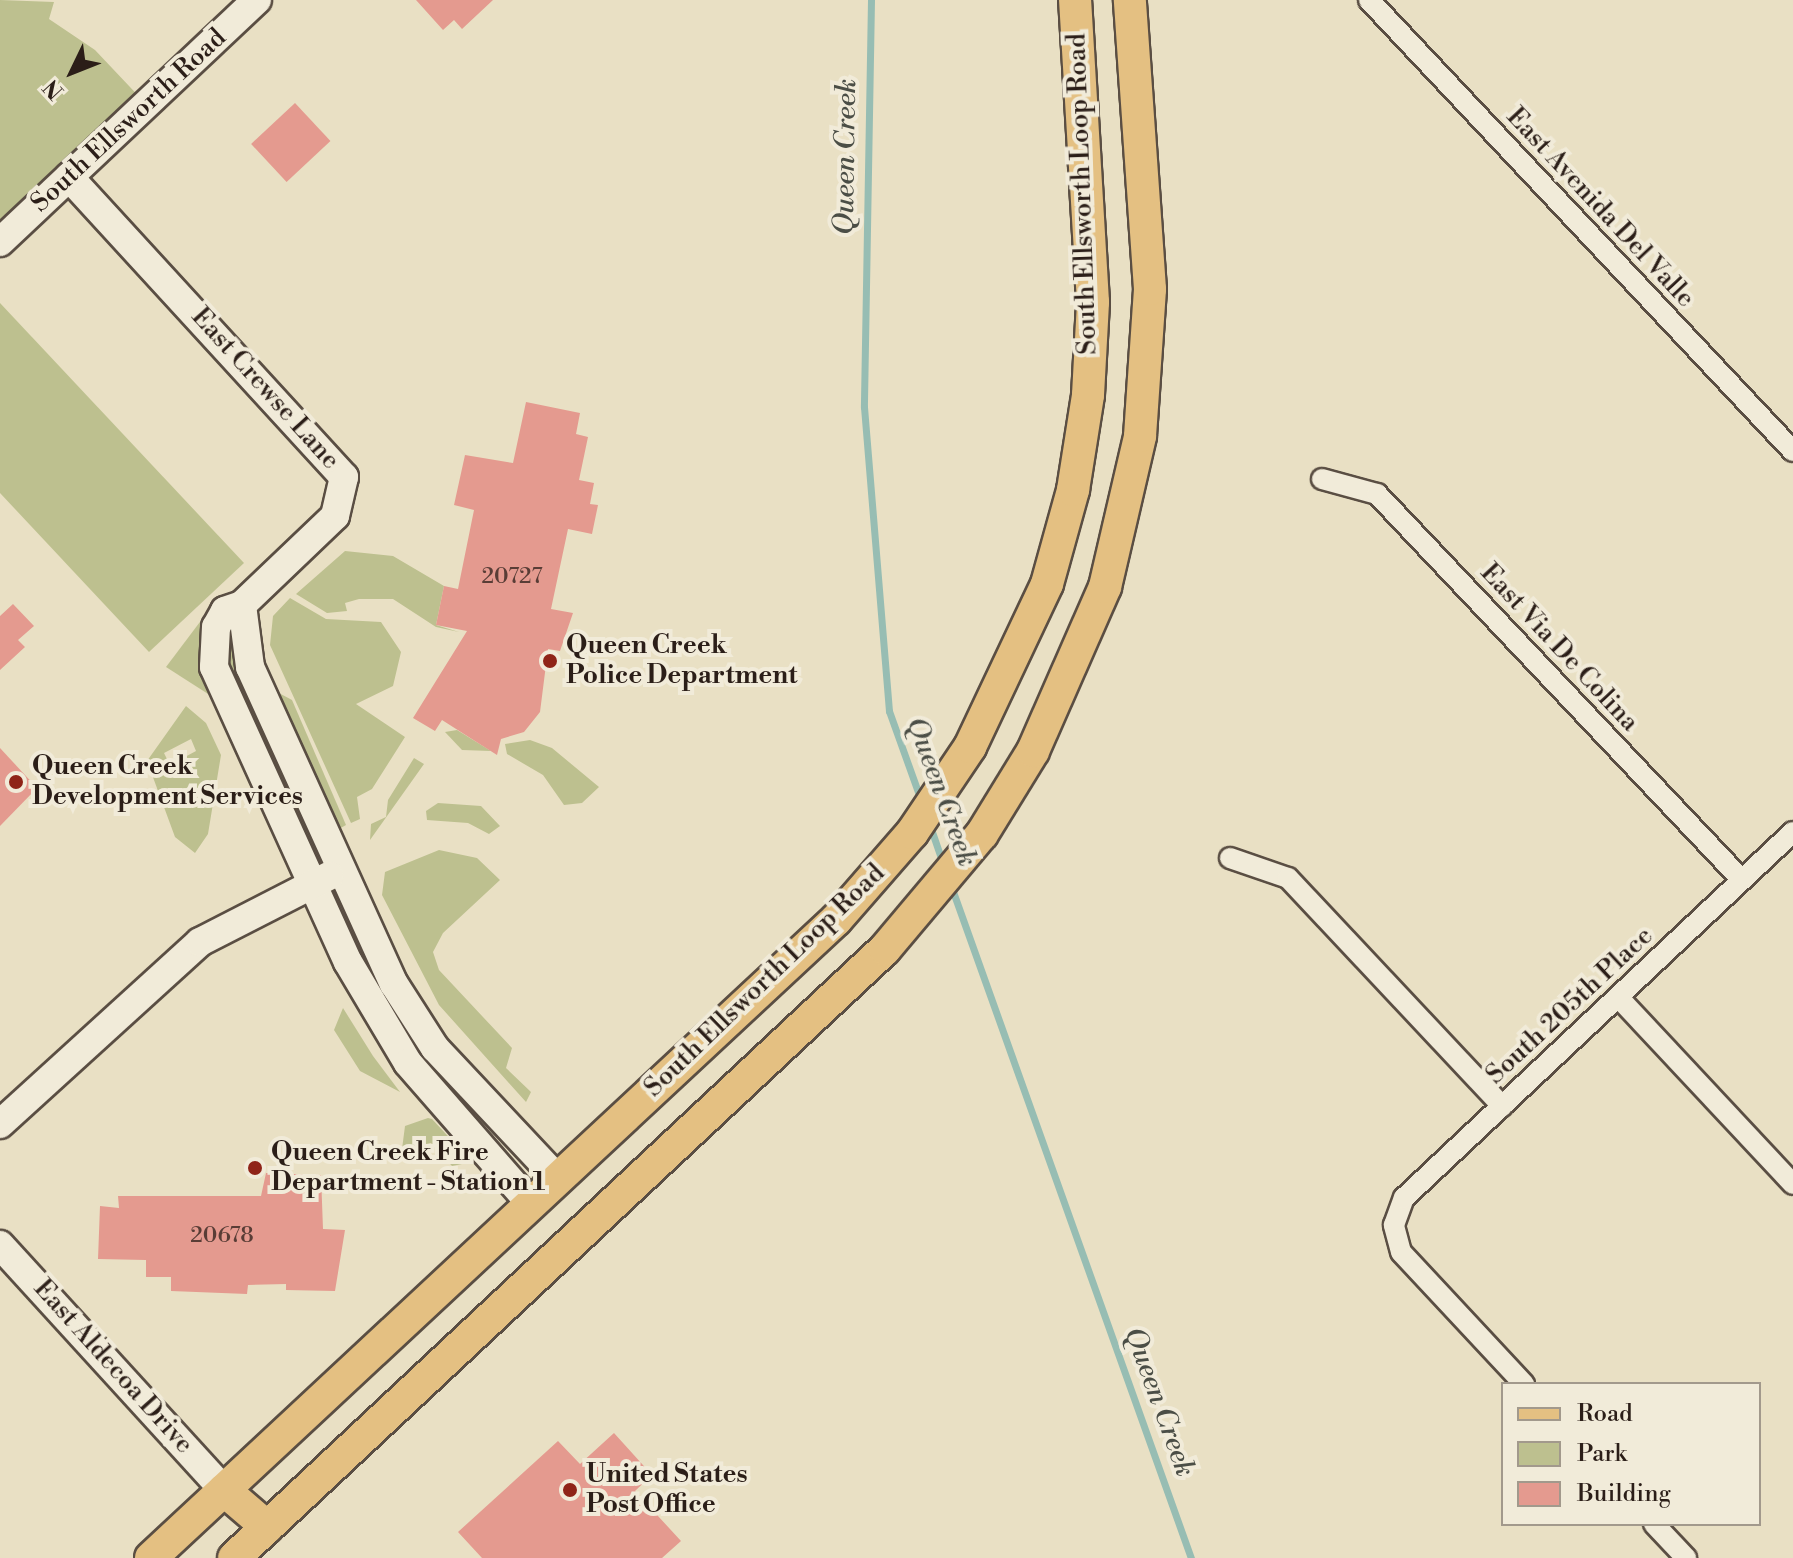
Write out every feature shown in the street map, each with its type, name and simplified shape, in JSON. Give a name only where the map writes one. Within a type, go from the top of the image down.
[{"type":"main road","name":"South Ellsworth Loop Road","points":[[151,1558],[836,920],[933,803],[1011,672],[1063,534],[1088,395],[1093,302],[1075,0]]},
{"type":"main road","points":[[234,1558],[855,977],[953,872],[1033,751],[1105,587],[1140,436],[1150,289],[1130,0]]},
{"type":"main road","points":[[224,1490],[267,1527]]},
{"type":"street","name":"South Ellsworth Road","points":[[0,242],[257,0]]},
{"type":"street","name":"East Avenida Del Valle","points":[[1369,0],[1793,451]]},
{"type":"street","name":"East Crewse Lane","points":[[69,177],[344,477],[335,516],[242,605]]},
{"type":"street","name":"East Via De Colina","points":[[1322,479],[1377,494],[1742,880]]},
{"type":"street","points":[[531,1204],[393,1042],[313,882],[214,667],[216,627],[225,611],[242,605],[250,667],[341,871],[414,1019],[558,1179]]},
{"type":"street","name":"South 205th Place","points":[[1522,1382],[1401,1252],[1394,1225],[1404,1198],[1793,832]]},
{"type":"street","points":[[1230,858],[1288,878],[1502,1106]]},
{"type":"street","points":[[0,1124],[200,942],[313,882],[341,871]]},
{"type":"street","points":[[1618,997],[1793,1184]]},
{"type":"street","name":"East Aldecoa Drive","points":[[0,1245],[224,1490]]},
{"type":"street","points":[[1656,1526],[1686,1558]]},
{"type":"green space","points":[[0,0],[54,2],[49,19],[95,50],[147,105],[0,242]]},
{"type":"green space","points":[[0,303],[244,563],[149,652],[0,493]]},
{"type":"green space","points":[[345,551],[393,556],[444,586],[436,625],[459,632],[436,627],[393,599],[359,599],[345,603],[347,611],[327,613],[296,594]]},
{"type":"green space","points":[[290,598],[326,619],[381,622],[401,652],[393,686],[356,704],[405,737],[372,789],[357,797],[360,819],[351,823],[270,645],[273,616]]},
{"type":"green space","points":[[219,599],[219,701],[166,667]]},
{"type":"green space","points":[[232,621],[235,661],[309,838],[234,684],[223,651]]},
{"type":"green space","points":[[277,692],[292,700],[346,825],[339,829]]},
{"type":"green space","points":[[186,706],[206,723],[221,755],[208,834],[195,853],[175,837],[147,761]],"holes":[[[191,739],[196,751],[170,765],[164,753]]]},
{"type":"green space","points":[[457,730],[491,751],[462,750],[445,732]]},
{"type":"green space","points":[[530,740],[552,748],[599,787],[582,803],[564,805],[543,775],[507,754],[505,744]]},
{"type":"green space","points":[[414,758],[424,764],[370,840],[371,824],[386,817],[388,800]]},
{"type":"green space","points":[[438,803],[481,806],[500,826],[489,834],[468,823],[427,820],[426,811]]},
{"type":"green space","points":[[439,850],[477,858],[500,880],[443,933],[433,952],[439,970],[512,1048],[506,1068],[531,1092],[526,1102],[439,1005],[382,895],[385,872]]},
{"type":"green space","points":[[343,1008],[400,1092],[360,1071],[334,1030]]},
{"type":"green space","points":[[428,1118],[472,1162],[452,1166],[431,1143],[402,1149],[405,1126]]},
{"type":"building","points":[[416,0],[493,0],[462,29],[454,20],[443,30]]},
{"type":"building","points":[[295,103],[330,141],[287,182],[251,144]]},
{"type":"building","points":[[526,402],[580,413],[576,434],[588,437],[579,480],[594,483],[590,504],[598,505],[592,534],[568,529],[551,609],[573,613],[560,651],[548,649],[540,712],[524,732],[501,739],[497,755],[442,720],[435,731],[413,718],[467,631],[436,625],[444,586],[458,589],[474,510],[454,505],[465,455],[513,463]]},
{"type":"building","points":[[13,604],[34,626],[18,640],[25,647],[0,670],[0,616]]},
{"type":"building","name":"Queen Creek Development Services","points":[[0,748],[37,788],[0,826]]},
{"type":"building","points":[[266,1173],[321,1175],[323,1229],[345,1230],[335,1291],[286,1290],[286,1284],[248,1285],[247,1294],[171,1291],[171,1277],[146,1277],[146,1260],[98,1259],[100,1206],[119,1208],[118,1196],[261,1196]]},
{"type":"building","name":"United States Post Office","points":[[614,1433],[652,1475],[635,1491],[681,1541],[662,1558],[482,1558],[458,1532],[558,1441],[580,1464]]},
{"type":"waterway","name":"Queen Creek","points":[[871,0],[864,407],[889,711],[922,803]]},
{"type":"waterway","name":"Queen Creek","points":[[930,826],[943,863]]},
{"type":"waterway","name":"Queen Creek","points":[[951,886],[1191,1558]]},
{"type":"place","name":"Queen Creek Police Department","points":[[550,661]]},
{"type":"place","name":"Queen Creek Development Services","points":[[16,782]]},
{"type":"place","name":"Queen Creek Fire Department - Station 1","points":[[255,1168]]},
{"type":"place","name":"United States Post Office","points":[[570,1490]]}]
